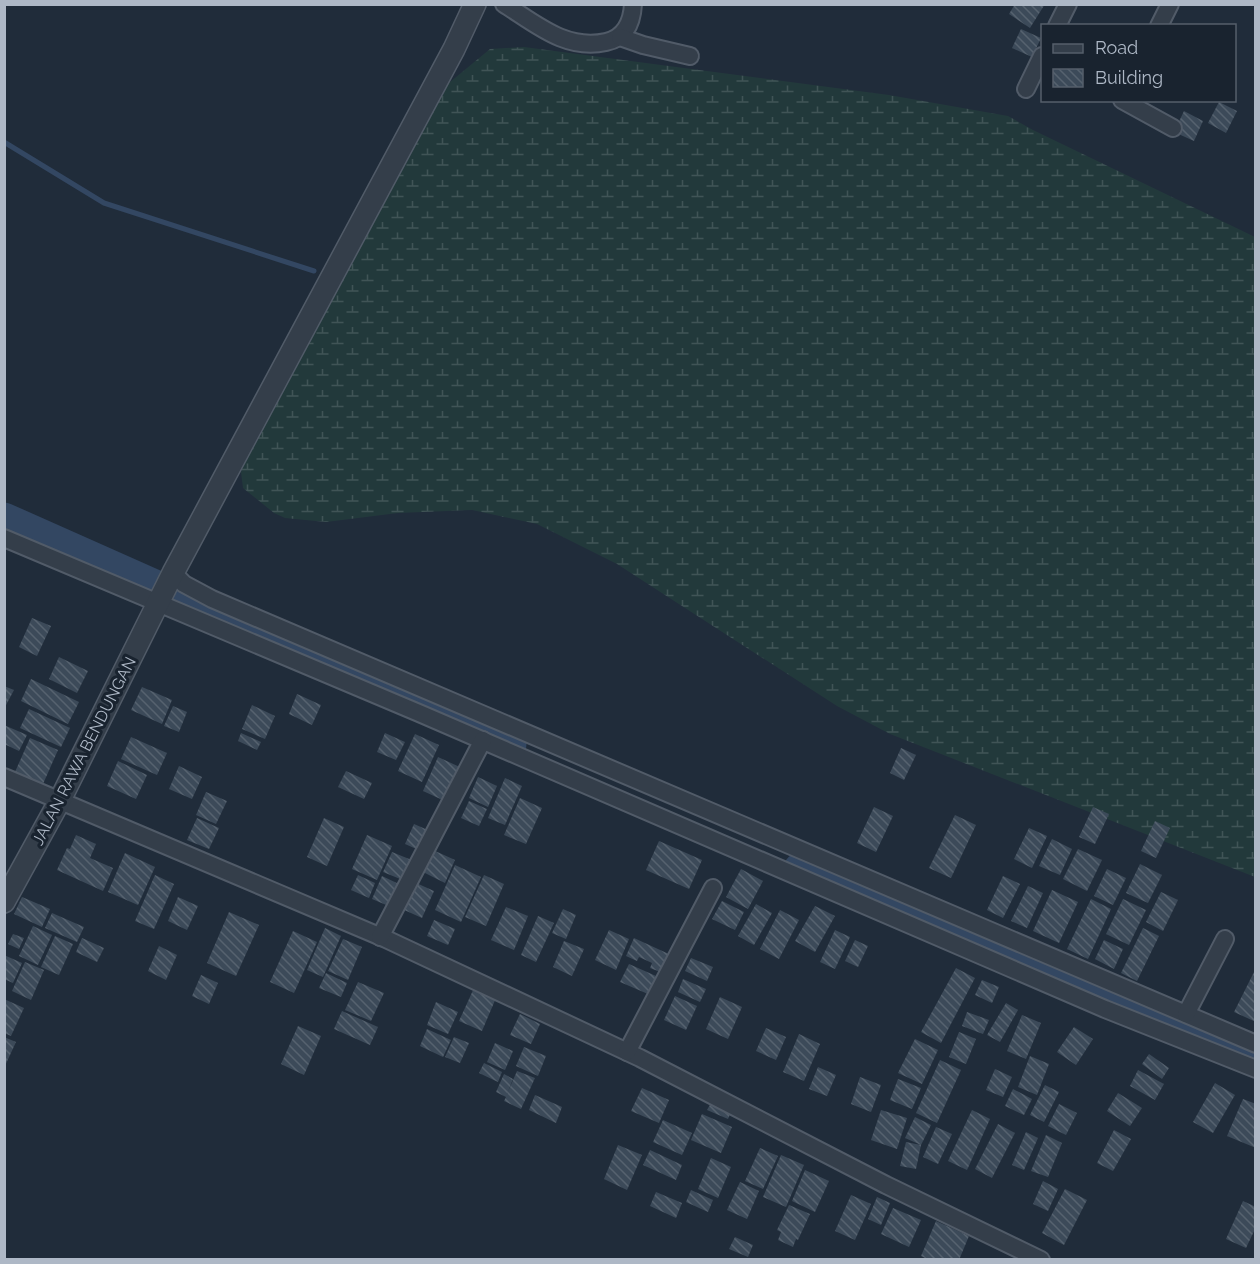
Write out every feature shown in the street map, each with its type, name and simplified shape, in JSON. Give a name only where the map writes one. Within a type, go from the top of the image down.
[{"type":"street","name":"JALAN RAWA BENDUNGAN","points":[[4,902],[59,802],[166,588],[454,49],[475,4]]},
{"type":"street","points":[[504,4],[549,33],[569,42],[584,44],[600,43],[620,37],[626,31],[633,4]]},
{"type":"street","points":[[1059,24],[1068,4]]},
{"type":"street","points":[[1161,24],[1170,4]]},
{"type":"street","points":[[620,37],[690,56]]},
{"type":"street","points":[[1026,89],[1041,58]]},
{"type":"street","points":[[1126,102],[1173,128]]},
{"type":"street","points":[[4,538],[133,591],[184,584],[212,599],[1256,1044]]},
{"type":"street","points":[[166,588],[483,740],[1105,1009],[1256,1070]]},
{"type":"street","points":[[380,937],[483,740]]},
{"type":"street","points":[[4,777],[380,937],[627,1052],[886,1185],[1041,1260]]},
{"type":"street","points":[[627,1052],[713,888]]},
{"type":"street","points":[[1186,1014],[1225,939]]},
{"type":"green space","points":[[524,47],[889,95],[1008,116],[1255,237],[1255,877],[890,734],[837,706],[617,564],[537,524],[472,510],[398,513],[326,522],[285,518],[274,513],[243,488],[241,472],[245,458],[444,87],[490,49]]},
{"type":"building","points":[[1015,4],[1045,4],[1030,28],[1009,14]]},
{"type":"building","points":[[1021,29],[1041,38],[1032,57],[1012,48]]},
{"type":"building","points":[[1219,102],[1237,111],[1226,133],[1208,123]]},
{"type":"building","points":[[1184,111],[1203,121],[1194,141],[1174,132]]},
{"type":"building","points":[[32,618],[51,626],[37,656],[19,647]]},
{"type":"building","points":[[59,657],[88,671],[77,693],[49,679]]},
{"type":"building","points":[[31,679],[79,702],[68,724],[21,701]]},
{"type":"building","points":[[4,686],[14,690],[4,709]]},
{"type":"building","points":[[142,687],[172,700],[162,724],[131,710]]},
{"type":"building","points":[[297,694],[321,705],[312,725],[289,714]]},
{"type":"building","points":[[252,705],[275,716],[265,739],[242,729]]},
{"type":"building","points":[[173,706],[187,712],[179,732],[164,726]]},
{"type":"building","points":[[29,709],[70,728],[61,747],[20,728]]},
{"type":"building","points":[[4,725],[27,735],[19,751],[4,744]]},
{"type":"building","points":[[241,733],[261,742],[257,750],[238,741]]},
{"type":"building","points":[[385,733],[405,742],[396,760],[377,752]]},
{"type":"building","points":[[415,734],[439,745],[422,782],[398,771]]},
{"type":"building","points":[[131,737],[167,753],[157,775],[121,759]]},
{"type":"building","points":[[30,738],[58,750],[43,784],[15,772]]},
{"type":"building","points":[[901,748],[916,755],[904,780],[890,773]]},
{"type":"building","points":[[438,757],[462,768],[447,802],[423,791]]},
{"type":"building","points":[[118,761],[147,775],[136,799],[107,786]]},
{"type":"building","points":[[179,766],[202,777],[192,799],[169,789]]},
{"type":"building","points":[[346,771],[372,783],[364,799],[338,787]]},
{"type":"building","points":[[478,777],[497,786],[488,807],[469,798]]},
{"type":"building","points":[[505,778],[522,786],[505,825],[488,818]]},
{"type":"building","points":[[206,792],[227,801],[216,824],[196,815]]},
{"type":"building","points":[[520,798],[542,808],[526,844],[504,835]]},
{"type":"building","points":[[469,801],[487,809],[479,826],[461,818]]},
{"type":"building","points":[[874,807],[893,816],[876,852],[857,843]]},
{"type":"building","points":[[1093,807],[1109,814],[1095,844],[1079,837]]},
{"type":"building","points":[[955,815],[976,825],[951,878],[929,868]]},
{"type":"building","points":[[197,818],[219,828],[209,849],[187,840]]},
{"type":"building","points":[[324,818],[344,827],[327,866],[307,857]]},
{"type":"building","points":[[1155,821],[1170,828],[1156,858],[1141,851]]},
{"type":"building","points":[[414,824],[430,831],[421,851],[405,844]]},
{"type":"building","points":[[1029,828],[1047,836],[1032,868],[1014,859]]},
{"type":"building","points":[[76,835],[96,844],[90,858],[113,868],[103,891],[57,870]]},
{"type":"building","points":[[367,835],[392,846],[377,880],[352,869]]},
{"type":"building","points":[[1052,839],[1072,849],[1060,875],[1039,866]]},
{"type":"building","points":[[659,841],[702,860],[689,889],[646,870]]},
{"type":"building","points":[[1078,849],[1102,860],[1087,891],[1063,879]]},
{"type":"building","points":[[433,850],[455,860],[445,883],[423,872]]},
{"type":"building","points":[[392,852],[414,861],[405,881],[383,872]]},
{"type":"building","points":[[125,853],[155,867],[138,905],[108,892]]},
{"type":"building","points":[[1140,864],[1162,875],[1148,903],[1126,893]]},
{"type":"building","points":[[455,865],[481,877],[461,922],[435,910]]},
{"type":"building","points":[[741,869],[763,881],[748,909],[726,897]]},
{"type":"building","points":[[1107,869],[1126,878],[1113,905],[1094,896]]},
{"type":"building","points":[[155,875],[174,884],[154,929],[135,921]]},
{"type":"building","points":[[358,875],[375,883],[369,898],[351,890]]},
{"type":"building","points":[[484,875],[504,884],[486,926],[465,917]]},
{"type":"building","points":[[382,876],[401,885],[391,907],[372,899]]},
{"type":"building","points":[[1003,876],[1020,884],[1003,918],[987,910]]},
{"type":"building","points":[[414,882],[434,891],[422,918],[402,909]]},
{"type":"building","points":[[1028,886],[1043,893],[1027,928],[1011,921]]},
{"type":"building","points":[[1052,890],[1078,902],[1059,943],[1033,931]]},
{"type":"building","points":[[1161,892],[1178,900],[1163,931],[1146,922]]},
{"type":"building","points":[[22,897],[50,909],[42,927],[14,914]]},
{"type":"building","points":[[178,897],[198,906],[187,930],[168,921]]},
{"type":"building","points":[[1091,899],[1111,909],[1088,959],[1067,949]]},
{"type":"building","points":[[1123,899],[1146,910],[1129,945],[1106,934]]},
{"type":"building","points":[[722,901],[744,912],[735,930],[712,919]]},
{"type":"building","points":[[756,904],[772,913],[754,945],[738,936]]},
{"type":"building","points":[[815,906],[835,916],[815,952],[795,941]]},
{"type":"building","points":[[506,907],[528,916],[514,950],[491,940]]},
{"type":"building","points":[[563,909],[576,915],[566,939],[552,933]]},
{"type":"building","points":[[780,910],[799,920],[779,959],[760,949]]},
{"type":"building","points":[[229,912],[259,925],[236,976],[207,963]]},
{"type":"building","points":[[52,913],[84,927],[77,942],[45,928]]},
{"type":"building","points":[[538,916],[554,923],[536,962],[521,955]]},
{"type":"building","points":[[434,920],[455,929],[448,945],[427,936]]},
{"type":"building","points":[[33,926],[52,935],[38,965],[19,956]]},
{"type":"building","points":[[325,928],[341,936],[323,977],[307,970]]},
{"type":"building","points":[[1143,928],[1159,936],[1137,981],[1121,973]]},
{"type":"building","points":[[609,930],[629,939],[616,970],[595,960]]},
{"type":"building","points":[[835,930],[850,937],[835,969],[820,962]]},
{"type":"building","points":[[293,931],[317,942],[294,993],[270,982]]},
{"type":"building","points":[[13,934],[24,938],[19,949],[8,944]]},
{"type":"building","points":[[55,936],[73,944],[59,975],[41,967]]},
{"type":"building","points":[[82,938],[104,948],[97,962],[76,952]]},
{"type":"building","points":[[634,938],[671,955],[663,973],[650,968],[652,963],[639,957],[637,961],[626,956]]},
{"type":"building","points":[[343,939],[362,947],[348,980],[328,971]]},
{"type":"building","points":[[855,940],[868,946],[858,967],[845,961]]},
{"type":"building","points":[[1104,940],[1123,949],[1114,969],[1095,959]]},
{"type":"building","points":[[564,941],[584,949],[572,976],[553,967]]},
{"type":"building","points":[[159,946],[177,955],[166,980],[148,971]]},
{"type":"building","points":[[4,955],[22,963],[13,983],[4,979]]},
{"type":"building","points":[[691,958],[713,967],[707,981],[685,971]]},
{"type":"building","points":[[25,962],[44,970],[31,1000],[12,991]]},
{"type":"building","points":[[629,964],[656,976],[648,994],[620,982]]},
{"type":"building","points":[[956,968],[975,978],[941,1043],[921,1032]]},
{"type":"building","points":[[1256,968],[1256,1022],[1234,1012]]},
{"type":"building","points":[[326,973],[347,983],[341,997],[319,988]]},
{"type":"building","points":[[201,975],[218,983],[209,1004],[192,996]]},
{"type":"building","points":[[683,979],[706,989],[700,1002],[678,992]]},
{"type":"building","points":[[982,980],[999,987],[992,1003],[975,995]]},
{"type":"building","points":[[358,982],[384,993],[371,1021],[345,1010]]},
{"type":"building","points":[[474,988],[496,998],[482,1031],[459,1021]]},
{"type":"building","points":[[675,996],[697,1006],[686,1030],[664,1020]]},
{"type":"building","points":[[720,997],[742,1007],[728,1039],[706,1029]]},
{"type":"building","points":[[4,999],[24,1008],[11,1036],[4,1033]]},
{"type":"building","points":[[436,1002],[458,1012],[448,1034],[427,1025]]},
{"type":"building","points":[[1006,1003],[1018,1010],[1000,1042],[987,1035]]},
{"type":"building","points":[[342,1011],[378,1027],[370,1045],[334,1029]]},
{"type":"building","points":[[967,1012],[989,1020],[983,1034],[962,1026]]},
{"type":"building","points":[[520,1014],[540,1024],[531,1044],[510,1035]]},
{"type":"building","points":[[1022,1015],[1041,1023],[1026,1059],[1007,1051]]},
{"type":"building","points":[[298,1026],[321,1036],[304,1075],[281,1064]]},
{"type":"building","points":[[1074,1027],[1093,1039],[1076,1065],[1057,1052]]},
{"type":"building","points":[[766,1028],[786,1037],[776,1060],[756,1051]]},
{"type":"building","points":[[427,1029],[451,1040],[443,1057],[420,1046]]},
{"type":"building","points":[[959,1032],[976,1039],[966,1064],[949,1057]]},
{"type":"building","points":[[799,1034],[820,1044],[804,1081],[783,1072]]},
{"type":"building","points":[[4,1037],[16,1042],[4,1068]]},
{"type":"building","points":[[454,1037],[469,1043],[460,1063],[445,1057]]},
{"type":"building","points":[[915,1039],[938,1050],[922,1084],[898,1073]]},
{"type":"building","points":[[495,1043],[513,1051],[505,1070],[487,1062]]},
{"type":"building","points":[[524,1047],[546,1056],[538,1076],[516,1066]]},
{"type":"building","points":[[1149,1054],[1169,1068],[1162,1079],[1142,1064]]},
{"type":"building","points":[[1030,1056],[1049,1064],[1037,1095],[1018,1087]]},
{"type":"building","points":[[940,1060],[961,1070],[937,1123],[916,1113]]},
{"type":"building","points":[[484,1063],[502,1072],[498,1082],[479,1073]]},
{"type":"building","points":[[818,1067],[836,1075],[827,1096],[809,1089]]},
{"type":"building","points":[[995,1069],[1012,1077],[1003,1097],[986,1090]]},
{"type":"building","points":[[1138,1070],[1164,1084],[1155,1100],[1130,1086]]},
{"type":"building","points":[[517,1071],[535,1078],[521,1109],[504,1101],[506,1097],[496,1092],[504,1074],[513,1079],[507,1094]]},
{"type":"building","points":[[860,1077],[881,1085],[871,1112],[851,1104]]},
{"type":"building","points":[[898,1079],[921,1088],[912,1109],[890,1100]]},
{"type":"building","points":[[1215,1083],[1235,1095],[1213,1133],[1193,1122]]},
{"type":"building","points":[[1045,1085],[1059,1092],[1044,1122],[1030,1115]]},
{"type":"building","points":[[642,1088],[669,1100],[659,1123],[631,1111]]},
{"type":"building","points":[[1013,1089],[1032,1099],[1024,1115],[1005,1106]]},
{"type":"building","points":[[1118,1093],[1142,1108],[1130,1126],[1107,1111]]},
{"type":"building","points":[[535,1095],[562,1107],[556,1123],[529,1110]]},
{"type":"building","points":[[1243,1099],[1256,1104],[1256,1148],[1227,1136]]},
{"type":"building","points":[[711,1103],[731,1112],[728,1119],[707,1110]]},
{"type":"building","points":[[1059,1104],[1077,1113],[1066,1135],[1048,1126]]},
{"type":"building","points":[[881,1110],[907,1118],[897,1149],[871,1140]]},
{"type":"building","points":[[972,1110],[990,1119],[967,1170],[948,1161]]},
{"type":"building","points":[[702,1114],[732,1127],[721,1153],[691,1140]]},
{"type":"building","points":[[915,1117],[931,1125],[921,1145],[905,1138]]},
{"type":"building","points":[[663,1120],[692,1133],[682,1155],[653,1142]]},
{"type":"building","points":[[998,1124],[1015,1133],[992,1178],[975,1169]]},
{"type":"building","points":[[936,1127],[952,1134],[938,1164],[923,1157]]},
{"type":"building","points":[[1114,1130],[1131,1139],[1113,1171],[1097,1163]]},
{"type":"building","points":[[1026,1132],[1038,1138],[1024,1170],[1012,1165]]},
{"type":"building","points":[[1046,1135],[1062,1143],[1048,1177],[1031,1171]]},
{"type":"building","points":[[906,1142],[921,1145],[916,1169],[900,1166]]},
{"type":"building","points":[[618,1145],[642,1155],[627,1190],[604,1179]]},
{"type":"building","points":[[760,1148],[778,1156],[763,1189],[745,1181]]},
{"type":"building","points":[[650,1150],[682,1165],[676,1180],[643,1165]]},
{"type":"building","points":[[781,1155],[804,1165],[786,1207],[763,1197]]},
{"type":"building","points":[[711,1158],[731,1167],[718,1198],[698,1189]]},
{"type":"building","points":[[805,1170],[829,1181],[815,1212],[792,1201]]},
{"type":"building","points":[[1043,1181],[1058,1189],[1048,1211],[1033,1204]]},
{"type":"building","points":[[740,1182],[759,1191],[747,1219],[727,1210]]},
{"type":"building","points":[[1065,1189],[1087,1200],[1064,1245],[1042,1233]]},
{"type":"building","points":[[691,1190],[713,1200],[708,1212],[686,1202]]},
{"type":"building","points":[[656,1192],[682,1203],[676,1218],[650,1206]]},
{"type":"building","points":[[851,1195],[871,1204],[855,1240],[835,1231]]},
{"type":"building","points":[[877,1197],[890,1203],[881,1225],[868,1219]]},
{"type":"building","points":[[1243,1201],[1256,1207],[1256,1227],[1246,1248],[1226,1239]]},
{"type":"building","points":[[789,1205],[810,1214],[793,1247],[778,1240],[781,1232],[777,1230]]},
{"type":"building","points":[[893,1208],[921,1220],[909,1247],[881,1234]]},
{"type":"building","points":[[936,1221],[969,1236],[959,1260],[929,1260],[921,1256]]},
{"type":"building","points":[[735,1237],[753,1245],[748,1257],[729,1249]]},
{"type":"waterway","points":[[4,142],[104,203],[314,271]]},
{"type":"waterway","points":[[4,519],[510,744]]},
{"type":"waterway","points":[[800,869],[938,924],[1256,1059]]}]
